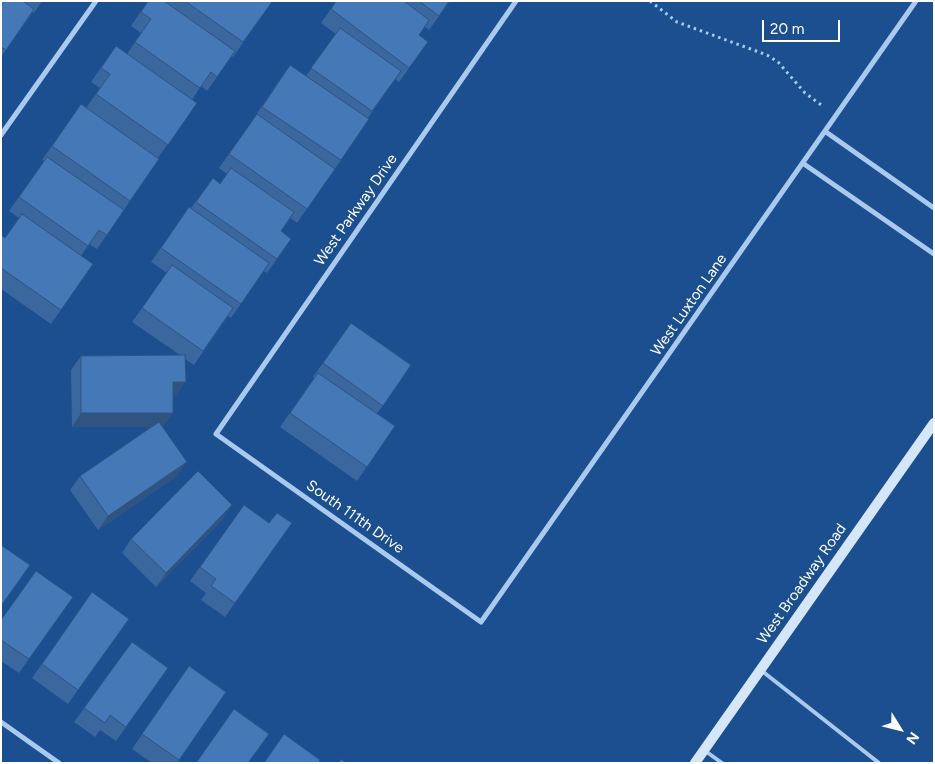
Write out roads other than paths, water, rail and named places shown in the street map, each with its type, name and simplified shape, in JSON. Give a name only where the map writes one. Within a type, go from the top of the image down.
[{"type":"main road","name":"West Broadway Road","points":[[695,763],[934,423]]},
{"type":"street","points":[[1,135],[96,1]]},
{"type":"street","name":"West Parkway Drive","points":[[216,434],[516,1]]},
{"type":"street","name":"West Luxton Lane","points":[[481,622],[804,164],[916,1]]},
{"type":"street","points":[[826,132],[934,208]]},
{"type":"street","points":[[804,164],[934,254]]},
{"type":"street","name":"South 111th Drive","points":[[216,434],[481,622]]},
{"type":"street","points":[[1,722],[59,763]]},
{"type":"lane","points":[[761,670],[879,763]]},
{"type":"lane","points":[[704,750],[722,763]]}]
